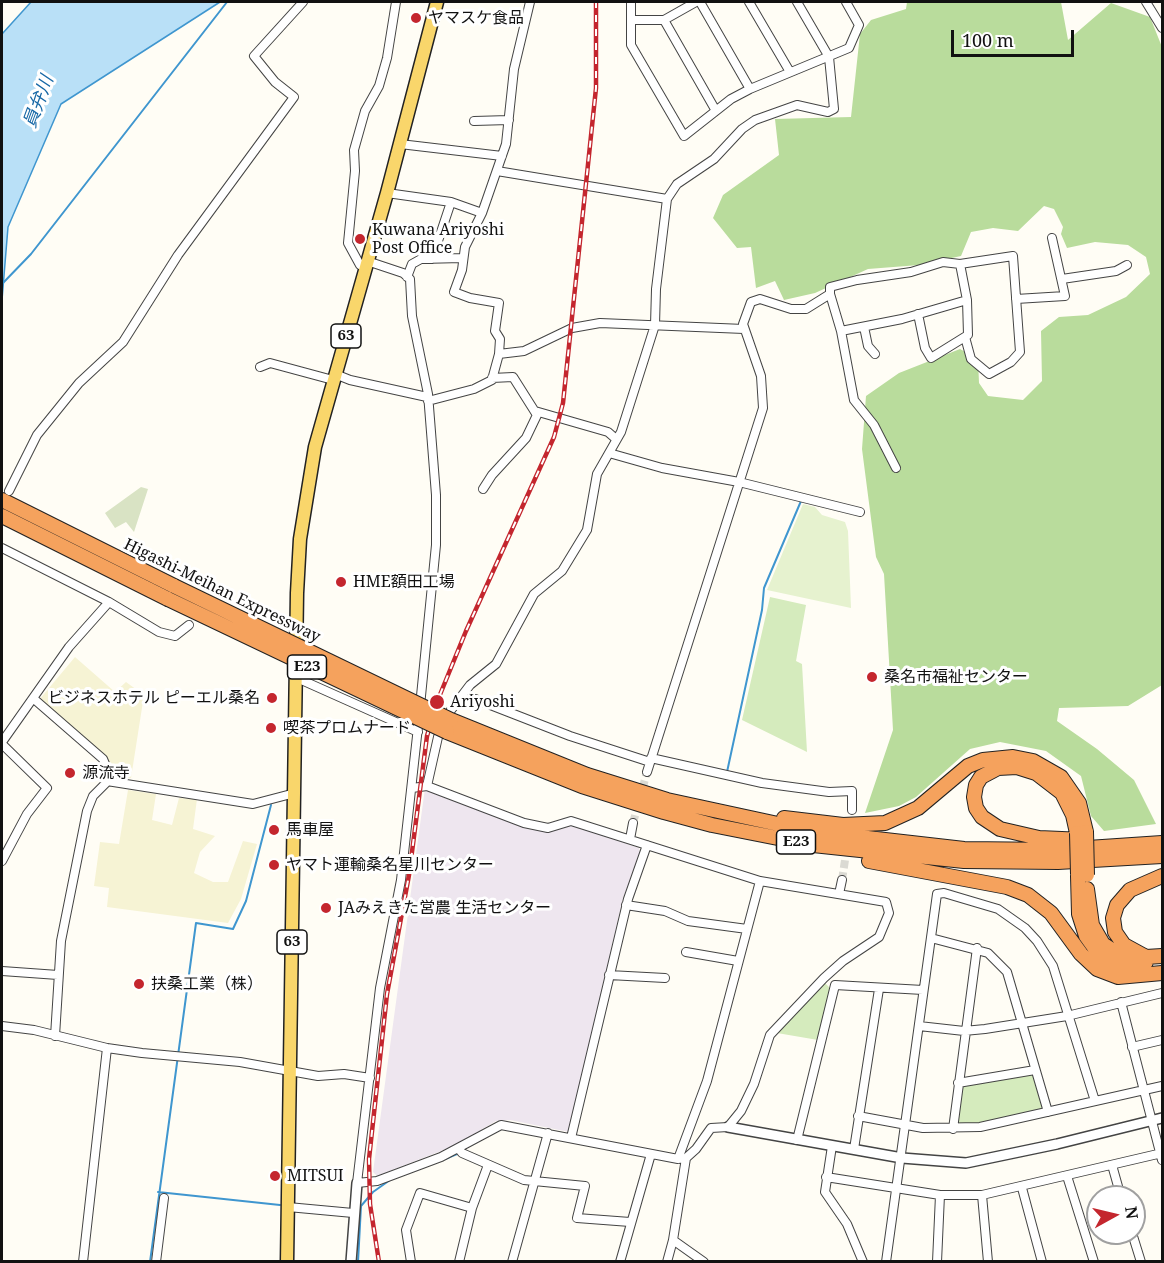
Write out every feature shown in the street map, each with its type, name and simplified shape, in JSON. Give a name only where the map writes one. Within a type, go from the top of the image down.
[{"type":"highway","name":"Higashi-Meihan Expressway","points":[[5,496],[174,586],[449,726]]},
{"type":"highway","name":"Higashi-Meihan Expressway","points":[[2,516],[168,599],[449,726],[712,818],[813,845],[922,858],[1058,862],[1162,856]]},
{"type":"highway","points":[[712,818],[843,825],[885,823],[918,807],[968,766],[983,760],[1012,756],[1033,760],[1060,777],[1079,803],[1082,875],[1079,914],[1086,936],[1096,950],[1110,962],[1126,970],[1161,973]]},
{"type":"highway","points":[[1081,832],[1062,793],[1036,773],[1017,767],[998,768],[981,777],[976,785],[974,797],[976,808],[990,824],[1010,833],[1039,838],[1096,840],[1162,834]]},
{"type":"highway","name":"Higashi-Meihan Expressway","points":[[712,818],[869,840],[964,849],[1058,850],[1162,843]]},
{"type":"highway","points":[[712,818],[766,840],[1007,887],[1028,895],[1041,904],[1089,962],[1106,973],[1118,977],[1161,973]]},
{"type":"highway","points":[[1082,875],[1089,915],[1096,934],[1103,944],[1118,956],[1134,962],[1143,962],[1162,956]]},
{"type":"highway","points":[[1162,876],[1130,890],[1117,904],[1113,918],[1115,933],[1124,945],[1138,955],[1162,956]]},
{"type":"main road","name":"63","points":[[287,1262],[300,539],[307,487],[334,377],[387,193],[437,2]]},
{"type":"street","points":[[5,496],[37,435],[79,383],[123,342],[178,255],[294,97],[275,82],[254,56],[303,2]]},
{"type":"street","points":[[351,1262],[353,1213],[380,988],[401,880],[412,788],[436,545],[436,495],[425,374],[412,316],[410,279],[366,264],[360,265],[348,243],[355,171],[354,150],[365,111],[379,86],[387,58],[396,2]]},
{"type":"street","points":[[492,378],[499,354],[500,339],[495,331],[499,303],[470,298],[454,292],[472,229],[482,213],[501,156],[509,120],[514,69],[530,2]]},
{"type":"street","points":[[631,2],[631,45],[684,136],[750,89],[849,48],[859,25],[848,4],[859,2]]},
{"type":"street","points":[[631,20],[664,20],[698,2],[750,89]]},
{"type":"street","points":[[749,2],[790,72]]},
{"type":"street","points":[[428,786],[438,737],[458,701],[470,685],[501,656],[520,615],[534,594],[562,571],[571,560],[587,530],[597,474],[621,432],[655,325],[656,289],[667,199],[682,180],[714,159],[742,129],[755,120],[797,105],[833,111],[835,106],[829,57],[797,2]]},
{"type":"street","points":[[1146,2],[1162,28]]},
{"type":"street","points":[[664,20],[717,111]]},
{"type":"street","points":[[474,121],[509,120]]},
{"type":"street","points":[[400,144],[501,156]]},
{"type":"street","points":[[496,171],[667,199]]},
{"type":"street","points":[[387,193],[451,202],[482,213]]},
{"type":"street","points":[[432,259],[451,202]]},
{"type":"street","points":[[1016,299],[1065,296],[1052,238]]},
{"type":"street","points":[[896,468],[874,425],[854,400],[830,287],[857,280],[911,272],[943,262],[960,264],[1013,256],[1020,352],[1011,362],[989,374],[983,366],[971,359],[965,338]]},
{"type":"street","points":[[407,277],[412,264],[421,259],[462,258]]},
{"type":"street","points":[[918,314],[925,348],[932,358],[965,338],[969,331],[967,300],[960,264]]},
{"type":"street","points":[[1062,279],[1116,271],[1127,265]]},
{"type":"street","points":[[647,772],[763,408],[760,376],[744,328],[744,318],[748,307],[756,299],[791,309],[806,309],[830,294]]},
{"type":"street","points":[[841,331],[918,314],[967,300]]},
{"type":"street","points":[[499,354],[524,351],[583,325],[617,322],[744,328]]},
{"type":"street","points":[[864,327],[868,346],[875,354]]},
{"type":"street","points":[[260,367],[270,363],[427,399],[463,393],[492,378],[513,377],[537,415],[526,438],[492,475],[483,489]]},
{"type":"street","points":[[535,411],[608,432],[616,439]]},
{"type":"street","points":[[609,453],[662,468],[739,482],[860,512]]},
{"type":"street","points":[[2,548],[109,602],[159,632],[175,636],[189,625]]},
{"type":"street","points":[[2,861],[27,814],[47,788],[2,743],[69,647],[109,602]]},
{"type":"street","points":[[297,678],[418,732]]},
{"type":"street","points":[[458,701],[465,698],[475,699],[570,736],[651,760],[762,783],[829,792],[856,790],[852,810]]},
{"type":"street","points":[[34,699],[103,759],[111,777],[93,796],[87,811],[61,941],[55,1036]]},
{"type":"street","points":[[107,781],[253,804],[295,793]]},
{"type":"street","points":[[412,788],[428,786],[524,823],[548,828],[572,821],[760,881],[886,902],[889,913],[879,937],[843,961],[824,978],[770,1035],[754,1084],[741,1111],[728,1127]]},
{"type":"street","points":[[630,839],[633,824]]},
{"type":"street","points":[[571,1138],[626,905],[647,844]]},
{"type":"street","points":[[839,894],[842,880]]},
{"type":"street","points":[[667,1262],[673,1240],[682,1158],[707,1081],[760,881]]},
{"type":"street","points":[[886,1262],[937,894],[944,893],[998,909],[1025,928],[1046,954],[1056,974],[1067,1016],[1095,1101]]},
{"type":"street","points":[[626,905],[664,911],[688,921],[747,929]]},
{"type":"street","points":[[931,938],[976,948],[996,959],[1007,972],[1048,1112]]},
{"type":"street","points":[[953,1129],[976,948]]},
{"type":"street","points":[[686,952],[738,962]]},
{"type":"street","points":[[2,971],[58,975]]},
{"type":"street","points":[[609,975],[665,978]]},
{"type":"street","points":[[824,978],[835,985],[923,990]]},
{"type":"street","points":[[797,1140],[835,985]]},
{"type":"street","points":[[854,1149],[879,989]]},
{"type":"street","points":[[919,1026],[964,1031],[1067,1016],[1162,993]]},
{"type":"street","points":[[826,1177],[940,1196],[982,1195],[1162,1156],[1157,1119],[1145,1090],[1121,1002]]},
{"type":"street","points":[[2,1026],[34,1030],[107,1048],[240,1062],[318,1076],[344,1074],[370,1078]]},
{"type":"street","points":[[1132,1047],[1162,1040]]},
{"type":"street","points":[[83,1262],[107,1048]]},
{"type":"street","points":[[958,1083],[1035,1070]]},
{"type":"street","points":[[858,1116],[953,1129],[980,1127],[1162,1086]]},
{"type":"street","points":[[357,1183],[377,1181],[458,1148],[485,1131],[501,1125],[682,1158],[696,1149],[711,1128],[728,1127],[902,1158],[966,1162],[984,1160],[1157,1119]]},
{"type":"street","points":[[512,1262],[548,1133]]},
{"type":"street","points":[[832,1146],[825,1192],[847,1224],[863,1262]]},
{"type":"street","points":[[458,1148],[462,1153],[524,1180],[585,1186],[577,1218],[630,1222]]},
{"type":"street","points":[[620,1262],[651,1154]]},
{"type":"street","points":[[459,1262],[472,1209],[488,1165]]},
{"type":"street","points":[[1112,1165],[1118,1185]]},
{"type":"street","points":[[1067,1176],[1094,1262]]},
{"type":"street","points":[[1022,1188],[1042,1262]]},
{"type":"street","points":[[411,1262],[406,1230],[420,1193],[472,1209]]},
{"type":"street","points":[[982,1195],[988,1262]]},
{"type":"street","points":[[937,1262],[940,1196]]},
{"type":"street","points":[[156,1262],[164,1198]]},
{"type":"street","points":[[288,1207],[353,1213]]},
{"type":"street","points":[[673,1240],[704,1262]]},
{"type":"street","points":[[1136,1245],[1141,1262]]},
{"type":"shaded area","points":[[75,657],[115,692],[126,682],[144,695],[131,778],[117,778],[101,752],[39,700]]},
{"type":"shaded area","points":[[425,788],[550,831],[571,825],[639,848],[640,853],[623,898],[569,1132],[510,1120],[496,1121],[454,1146],[377,1176],[373,1172]]},
{"type":"shaded area","points":[[128,790],[156,794],[152,820],[172,825],[179,798],[197,799],[193,829],[215,836],[200,852],[194,873],[213,882],[228,882],[243,841],[257,844],[241,899],[228,923],[107,907],[109,888],[94,886],[100,842],[119,844]]},
{"type":"green space","points":[[907,2],[1061,2],[1068,40],[1111,3],[1150,17],[1162,47],[1162,685],[1128,706],[1059,708],[1057,721],[1097,749],[1134,780],[1156,824],[1104,831],[1091,816],[1081,776],[1046,751],[1000,742],[970,749],[916,797],[899,806],[865,813],[893,730],[884,574],[876,557],[862,449],[866,396],[899,373],[960,349],[978,359],[979,383],[988,396],[1023,400],[1042,381],[1041,331],[1059,317],[1088,315],[1126,297],[1150,274],[1146,257],[1128,245],[1095,242],[1067,248],[1061,234],[1063,227],[1054,209],[1044,206],[1018,231],[993,228],[971,232],[961,256],[919,265],[868,269],[815,293],[784,300],[775,281],[756,288],[751,247],[737,248],[713,218],[723,195],[779,155],[775,119],[851,117],[860,34],[871,20],[906,9]]},
{"type":"green space","points":[[141,487],[148,489],[134,532],[126,522],[115,528],[105,513]]},
{"type":"green space","points":[[803,504],[815,507],[822,515],[845,522],[848,531],[851,608],[767,590]]},
{"type":"green space","points":[[770,597],[806,605],[796,661],[802,664],[807,752],[742,720]]},
{"type":"green space","points":[[824,982],[830,988],[818,1040],[777,1033]]},
{"type":"green space","points":[[1033,1075],[1044,1110],[980,1124],[957,1125],[961,1086]]},
{"type":"water","name":"員弁川","points":[[31,2],[220,2],[61,104],[8,227],[2,300],[2,34]]},
{"type":"waterway","points":[[2,284],[31,254],[227,2]]},
{"type":"waterway","points":[[727,772],[762,610],[764,588],[801,501]]},
{"type":"waterway","points":[[150,1262],[196,923],[233,929],[246,901],[271,805]]},
{"type":"waterway","points":[[445,1159],[457,1154]]},
{"type":"waterway","points":[[358,1262],[361,1206],[373,1192],[390,1180]]},
{"type":"waterway","points":[[158,1192],[280,1205]]},
{"type":"tunnel","points":[[633,823],[647,772]]},
{"type":"tunnel","points":[[842,880],[847,847]]},
{"type":"railway","points":[[379,1262],[370,1204],[369,1159],[387,994],[409,875],[427,736],[437,702],[466,631],[554,437],[563,403],[596,88],[596,2]]},
{"type":"place","name":"ヤマスケ食品","points":[[416,18]]},
{"type":"place","name":"Kuwana Ariyoshi Post Office","points":[[360,239]]},
{"type":"place","name":"HME額田工場","points":[[341,582]]},
{"type":"place","name":"桑名市福祉センター","points":[[872,677]]},
{"type":"place","name":"ビジネスホテル ピーエル桑名","points":[[272,698]]},
{"type":"place","name":"Ariyoshi","points":[[437,702]]},
{"type":"place","name":"喫茶プロムナード","points":[[271,728]]},
{"type":"place","name":"源流寺","points":[[70,773]]},
{"type":"place","name":"馬車屋","points":[[274,830]]},
{"type":"place","name":"ヤマト運輸桑名星川センター","points":[[274,865]]},
{"type":"place","name":"JAみえきた営農 生活センター","points":[[326,908]]},
{"type":"place","name":"扶桑工業（株）","points":[[139,984]]},
{"type":"place","name":"MITSUI","points":[[275,1176]]}]
